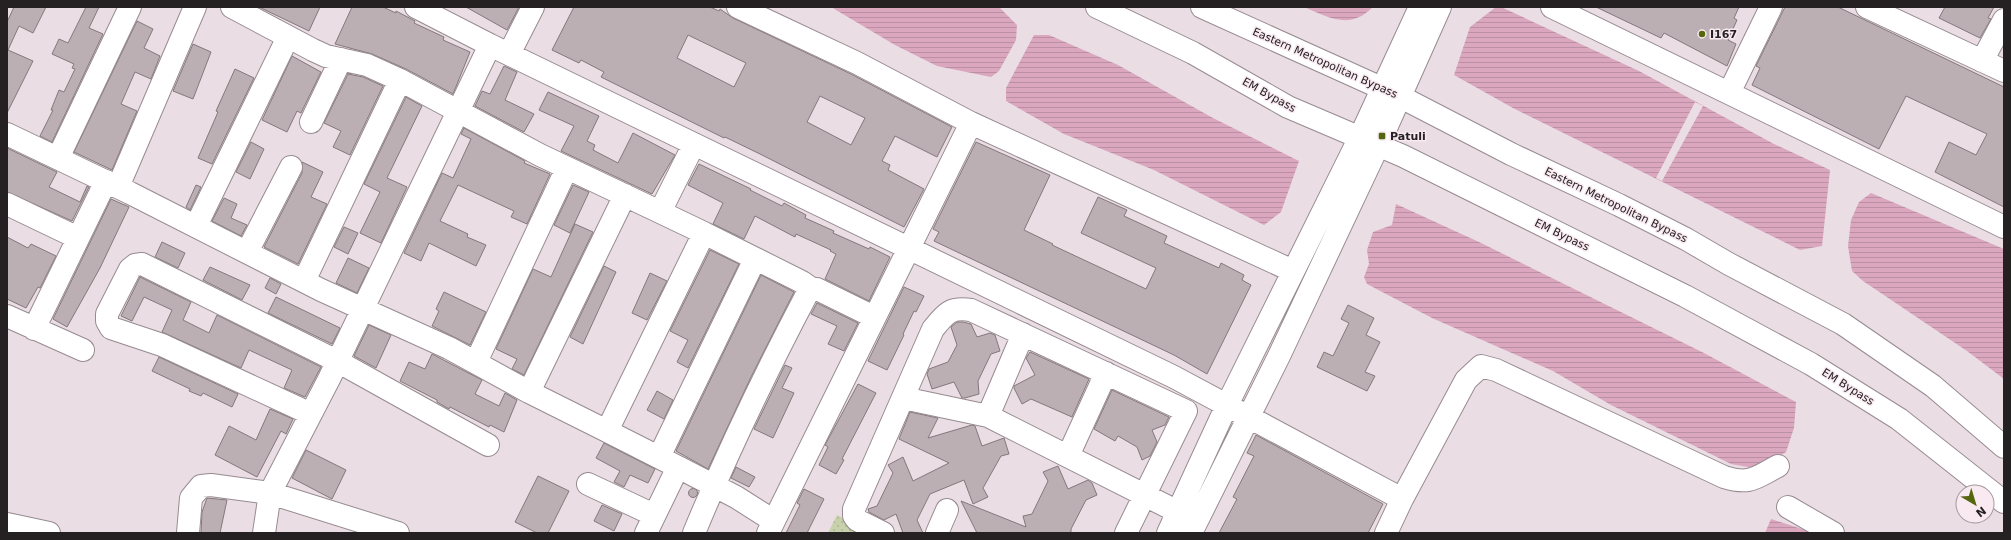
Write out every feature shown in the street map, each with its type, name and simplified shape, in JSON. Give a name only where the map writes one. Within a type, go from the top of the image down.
[{"type":"street","points":[[58,158],[130,7]]},
{"type":"street","points":[[34,329],[78,238],[112,184],[195,7]]},
{"type":"street","points":[[232,7],[261,14],[288,37],[313,50],[367,65],[400,80],[567,168],[704,233],[802,282],[812,289],[874,317]]},
{"type":"street","points":[[416,7],[490,45],[1168,374],[1402,499]]},
{"type":"street","points":[[509,54],[533,7]]},
{"type":"street","points":[[738,7],[858,64],[971,123],[1289,280],[1306,300]]},
{"type":"street","name":"EM Bypass","points":[[1097,7],[1193,52],[1288,107],[1410,160],[1685,296],[1811,364],[1899,419],[2004,502]]},
{"type":"street","name":"Eastern Metropolitan Bypass","points":[[1202,7],[1391,93],[1511,154],[1680,236],[1843,324],[1933,386],[2004,447]]},
{"type":"street","points":[[1391,93],[1420,7]]},
{"type":"street","points":[[903,398],[988,416],[1177,512],[1194,527],[1306,300],[1368,142],[1391,93],[1440,7]]},
{"type":"street","points":[[1552,7],[2004,227]]},
{"type":"street","points":[[1729,92],[1771,7]]},
{"type":"street","points":[[1867,7],[2004,71]]},
{"type":"street","points":[[1982,61],[2004,20]]},
{"type":"street","points":[[196,226],[288,37]]},
{"type":"street","points":[[264,533],[270,493],[363,309],[457,110],[490,45]]},
{"type":"street","points":[[311,122],[341,59]]},
{"type":"street","points":[[304,281],[400,80]]},
{"type":"street","points":[[7,134],[112,184],[304,281],[476,362],[529,392],[736,496],[771,527],[971,123]]},
{"type":"street","points":[[1168,533],[1227,405],[1289,280],[1368,142]]},
{"type":"street","points":[[660,212],[694,144]]},
{"type":"street","points":[[247,252],[291,168]]},
{"type":"street","points":[[476,362],[567,168]]},
{"type":"street","points":[[529,392],[625,195]]},
{"type":"street","points":[[7,204],[78,238]]},
{"type":"street","points":[[607,431],[704,233]]},
{"type":"street","points":[[588,484],[650,524],[668,462],[755,259]]},
{"type":"street","points":[[311,414],[162,345],[111,328],[106,321],[107,314],[130,269],[142,264],[337,361],[488,445]]},
{"type":"street","points":[[694,533],[714,485],[760,386],[807,294],[812,289]]},
{"type":"street","points":[[884,533],[857,520],[854,516],[854,509],[933,329],[945,315],[958,308],[971,310],[1186,411],[1143,495],[1126,533]]},
{"type":"street","points":[[7,316],[83,350]]},
{"type":"street","points":[[988,416],[1022,334]]},
{"type":"street","points":[[1386,533],[1402,499],[1466,380],[1481,366],[1496,370],[1724,477],[1738,481],[1750,481],[1778,466]]},
{"type":"street","points":[[1068,456],[1106,373]]},
{"type":"street","points":[[188,533],[191,498],[201,486],[211,485],[270,493],[398,533]]},
{"type":"street","points":[[1788,507],[1833,533]]},
{"type":"street","points":[[937,533],[947,510]]},
{"type":"street","points":[[7,524],[49,533]]},
{"type":"green space","points":[[837,515],[872,533],[828,533]]},
{"type":"shaded area","points":[[831,7],[999,7],[1017,25],[1016,40],[999,71],[991,77],[937,66],[895,45]]},
{"type":"shaded area","points":[[1304,7],[1373,7],[1356,18],[1340,20]]},
{"type":"shaded area","points":[[1496,7],[1501,7],[1639,71],[1774,144],[1830,170],[1822,246],[1800,250],[1513,108],[1454,75],[1470,27]]},
{"type":"shaded area","points":[[1034,35],[1049,35],[1118,65],[1213,118],[1299,161],[1281,212],[1264,225],[1154,170],[1064,134],[1006,101],[1006,88]]},
{"type":"shaded area","points":[[1871,193],[2004,249],[2004,379],[1967,351],[1863,281],[1852,271],[1848,246],[1851,220],[1859,202]]},
{"type":"shaded area","points":[[1396,204],[1479,242],[1702,352],[1796,402],[1794,428],[1786,452],[1759,469],[1731,464],[1611,405],[1553,371],[1432,318],[1367,284],[1364,277],[1369,264],[1367,250],[1373,232],[1392,225]]},
{"type":"shaded area","points":[[1771,519],[1814,533],[1765,533]]},
{"type":"pier","points":[[1695,102],[1703,106],[1662,181],[1656,178]]},
{"type":"building","points":[[14,7],[46,7],[33,33],[19,26],[8,50],[33,61],[7,113],[7,22]]},
{"type":"building","points":[[86,7],[99,7],[89,28],[103,34],[52,142],[40,136],[53,110],[51,110],[59,90],[64,92],[75,69],[72,68],[74,64],[52,54],[59,39],[68,43]]},
{"type":"building","points":[[259,7],[320,7],[309,31]]},
{"type":"building","points":[[352,7],[383,7],[396,13],[396,11],[415,21],[414,23],[444,37],[443,40],[470,52],[453,94],[406,69],[372,54],[335,44]]},
{"type":"building","points":[[466,7],[519,7],[507,30]]},
{"type":"building","points":[[574,7],[710,7],[719,11],[720,9],[733,18],[851,74],[952,127],[937,157],[895,136],[882,161],[890,165],[888,170],[924,189],[904,227],[760,154],[725,137],[724,138],[601,77],[604,72],[581,60],[579,63],[552,50]],"holes":[[[688,35],[746,63],[734,87],[677,58]],[[820,96],[865,118],[851,145],[807,122]]]},
{"type":"building","points":[[1596,7],[1739,7],[1734,18],[1737,20],[1728,40],[1736,44],[1727,66],[1664,33],[1661,38]]},
{"type":"building","points":[[1785,7],[1838,7],[2004,87],[2004,207],[1935,172],[1949,142],[1976,155],[1987,134],[1906,96],[1879,149],[1752,85],[1760,68],[1756,66]]},
{"type":"building","points":[[1945,7],[1994,7],[1988,18],[1991,19],[1980,38],[1939,18]]},
{"type":"building","points":[[137,21],[153,29],[144,48],[160,56],[151,79],[135,72],[121,104],[137,111],[112,170],[74,152]]},
{"type":"building","points":[[193,44],[211,52],[193,99],[173,91]]},
{"type":"building","points":[[292,56],[321,72],[301,113],[297,111],[287,132],[262,120]]},
{"type":"building","points":[[504,66],[517,72],[505,100],[534,114],[524,132],[475,106],[482,91],[490,94]]},
{"type":"building","points":[[235,69],[254,78],[212,164],[198,158],[218,112],[216,111]]},
{"type":"building","points":[[348,74],[363,77],[383,86],[350,155],[333,147],[341,131],[324,123]]},
{"type":"building","points":[[548,92],[599,116],[587,141],[595,145],[593,150],[618,163],[633,133],[675,155],[652,194],[561,151],[574,126],[539,110]]},
{"type":"building","points":[[406,97],[422,106],[387,178],[407,187],[381,243],[360,233],[380,192],[364,184]]},
{"type":"building","points":[[464,128],[525,161],[524,163],[550,174],[527,224],[511,217],[514,211],[458,185],[440,221],[468,234],[467,237],[486,245],[476,266],[429,243],[421,261],[404,253],[442,173],[453,178],[471,139],[461,134]]},
{"type":"building","points":[[251,142],[264,149],[250,179],[236,172]]},
{"type":"building","points":[[976,142],[1050,175],[1024,230],[1053,244],[1052,245],[1146,289],[1156,268],[1081,233],[1098,197],[1127,210],[1124,216],[1167,236],[1164,243],[1219,268],[1221,263],[1244,275],[1242,280],[1251,285],[1207,374],[1174,355],[934,241],[939,232],[933,229]]},
{"type":"building","points":[[7,148],[57,172],[49,187],[80,202],[87,186],[89,187],[72,221],[7,192]]},
{"type":"building","points":[[302,162],[323,172],[311,197],[327,204],[298,264],[264,247],[302,173]]},
{"type":"building","points":[[699,164],[782,206],[784,203],[806,215],[805,218],[834,231],[833,233],[869,249],[870,247],[890,257],[869,301],[825,279],[836,254],[830,251],[831,250],[796,234],[795,237],[755,216],[744,239],[713,224],[723,203],[688,185]]},
{"type":"building","points":[[196,185],[201,187],[190,210],[186,207]]},
{"type":"building","points":[[573,185],[589,192],[570,233],[554,225]]},
{"type":"building","points":[[224,198],[237,204],[231,218],[247,225],[241,236],[212,221]]},
{"type":"building","points":[[111,199],[129,207],[100,268],[67,327],[53,319]]},
{"type":"building","points":[[575,224],[593,232],[524,375],[512,369],[517,359],[496,349],[533,269],[551,277]]},
{"type":"building","points":[[344,227],[358,233],[348,254],[334,247]]},
{"type":"building","points":[[7,237],[28,248],[31,244],[56,256],[40,288],[38,287],[26,308],[7,299]]},
{"type":"building","points":[[162,242],[185,253],[178,268],[155,257]]},
{"type":"building","points":[[710,250],[739,264],[688,368],[677,362],[688,340],[670,331]]},
{"type":"building","points":[[348,258],[369,268],[357,293],[336,283]]},
{"type":"building","points":[[604,266],[616,272],[583,344],[570,337]]},
{"type":"building","points":[[210,267],[250,285],[242,300],[203,280]]},
{"type":"building","points":[[650,273],[667,281],[647,320],[632,313]]},
{"type":"building","points":[[761,275],[794,292],[751,377],[708,469],[676,451]]},
{"type":"building","points":[[140,277],[191,302],[183,320],[209,333],[217,315],[321,367],[305,397],[284,388],[292,370],[249,350],[241,368],[162,332],[172,310],[144,297],[132,321],[121,316]]},
{"type":"building","points":[[270,278],[281,284],[276,294],[265,288]]},
{"type":"building","points":[[904,287],[924,296],[916,312],[914,311],[887,370],[868,361]]},
{"type":"building","points":[[444,292],[486,312],[470,345],[432,326],[439,311],[436,309]]},
{"type":"building","points":[[276,297],[340,328],[332,344],[268,313]]},
{"type":"building","points":[[817,303],[858,323],[844,351],[828,344],[837,326],[811,314]]},
{"type":"building","points":[[1348,305],[1374,318],[1366,335],[1380,342],[1365,372],[1375,376],[1367,391],[1317,367],[1324,352],[1333,356],[1349,323],[1341,319]]},
{"type":"building","points":[[957,322],[971,324],[977,337],[990,333],[995,335],[1000,351],[991,354],[978,381],[979,394],[965,398],[962,398],[954,382],[932,389],[927,374],[929,369],[948,362],[957,345],[951,327]]},
{"type":"building","points":[[369,325],[391,335],[376,368],[354,356]]},
{"type":"building","points":[[1030,352],[1089,379],[1072,417],[1031,399],[1022,404],[1014,386],[1035,375],[1026,358]]},
{"type":"building","points":[[432,354],[482,380],[475,394],[499,406],[505,393],[517,400],[504,432],[490,425],[489,427],[450,407],[449,409],[437,402],[437,400],[400,381],[409,362],[425,369]]},
{"type":"building","points":[[159,357],[238,394],[232,407],[203,393],[201,396],[189,391],[190,389],[152,371]]},
{"type":"building","points":[[785,365],[792,368],[782,388],[794,393],[773,438],[754,429]]},
{"type":"building","points":[[858,384],[876,393],[842,459],[844,460],[836,474],[819,465],[828,447],[825,445]]},
{"type":"building","points":[[1112,390],[1169,417],[1165,425],[1152,430],[1157,442],[1150,456],[1142,460],[1137,447],[1118,436],[1115,441],[1094,429]]},
{"type":"building","points":[[657,391],[673,400],[664,419],[647,410]]},
{"type":"building","points":[[270,409],[293,419],[286,434],[281,431],[257,477],[215,455],[229,426],[256,440]]},
{"type":"building","points":[[910,412],[938,418],[928,438],[972,425],[975,426],[982,446],[1004,438],[1009,454],[1001,456],[983,488],[988,497],[973,504],[964,480],[930,494],[917,520],[923,533],[903,533],[896,514],[884,520],[869,512],[868,509],[877,506],[893,473],[888,465],[903,457],[913,481],[949,463],[899,439]]},
{"type":"building","points":[[1256,435],[1383,504],[1368,533],[1219,533],[1237,499],[1233,497],[1254,456],[1247,453]]},
{"type":"building","points":[[604,443],[655,469],[648,483],[630,475],[624,487],[614,482],[620,471],[596,458]]},
{"type":"building","points":[[306,450],[346,470],[332,499],[292,478]]},
{"type":"building","points":[[1058,466],[1068,489],[1088,480],[1092,483],[1097,495],[1086,500],[1071,529],[1071,533],[977,533],[961,501],[1026,527],[1023,516],[1032,514],[1048,481],[1043,472]]},
{"type":"building","points":[[736,467],[755,477],[749,487],[731,478]]},
{"type":"building","points":[[538,476],[569,491],[548,533],[537,533],[515,522]]},
{"type":"building","points":[[693,488],[698,493],[693,498],[688,493]]},
{"type":"building","points":[[804,489],[824,499],[807,533],[786,533],[800,505],[797,503]]},
{"type":"building","points":[[207,498],[227,500],[220,533],[201,533],[202,512]]},
{"type":"building","points":[[602,505],[622,514],[614,531],[594,521]]},
{"type":"place","name":"I167","points":[[1702,34]]},
{"type":"place","name":"Patuli","points":[[1382,136]]}]
